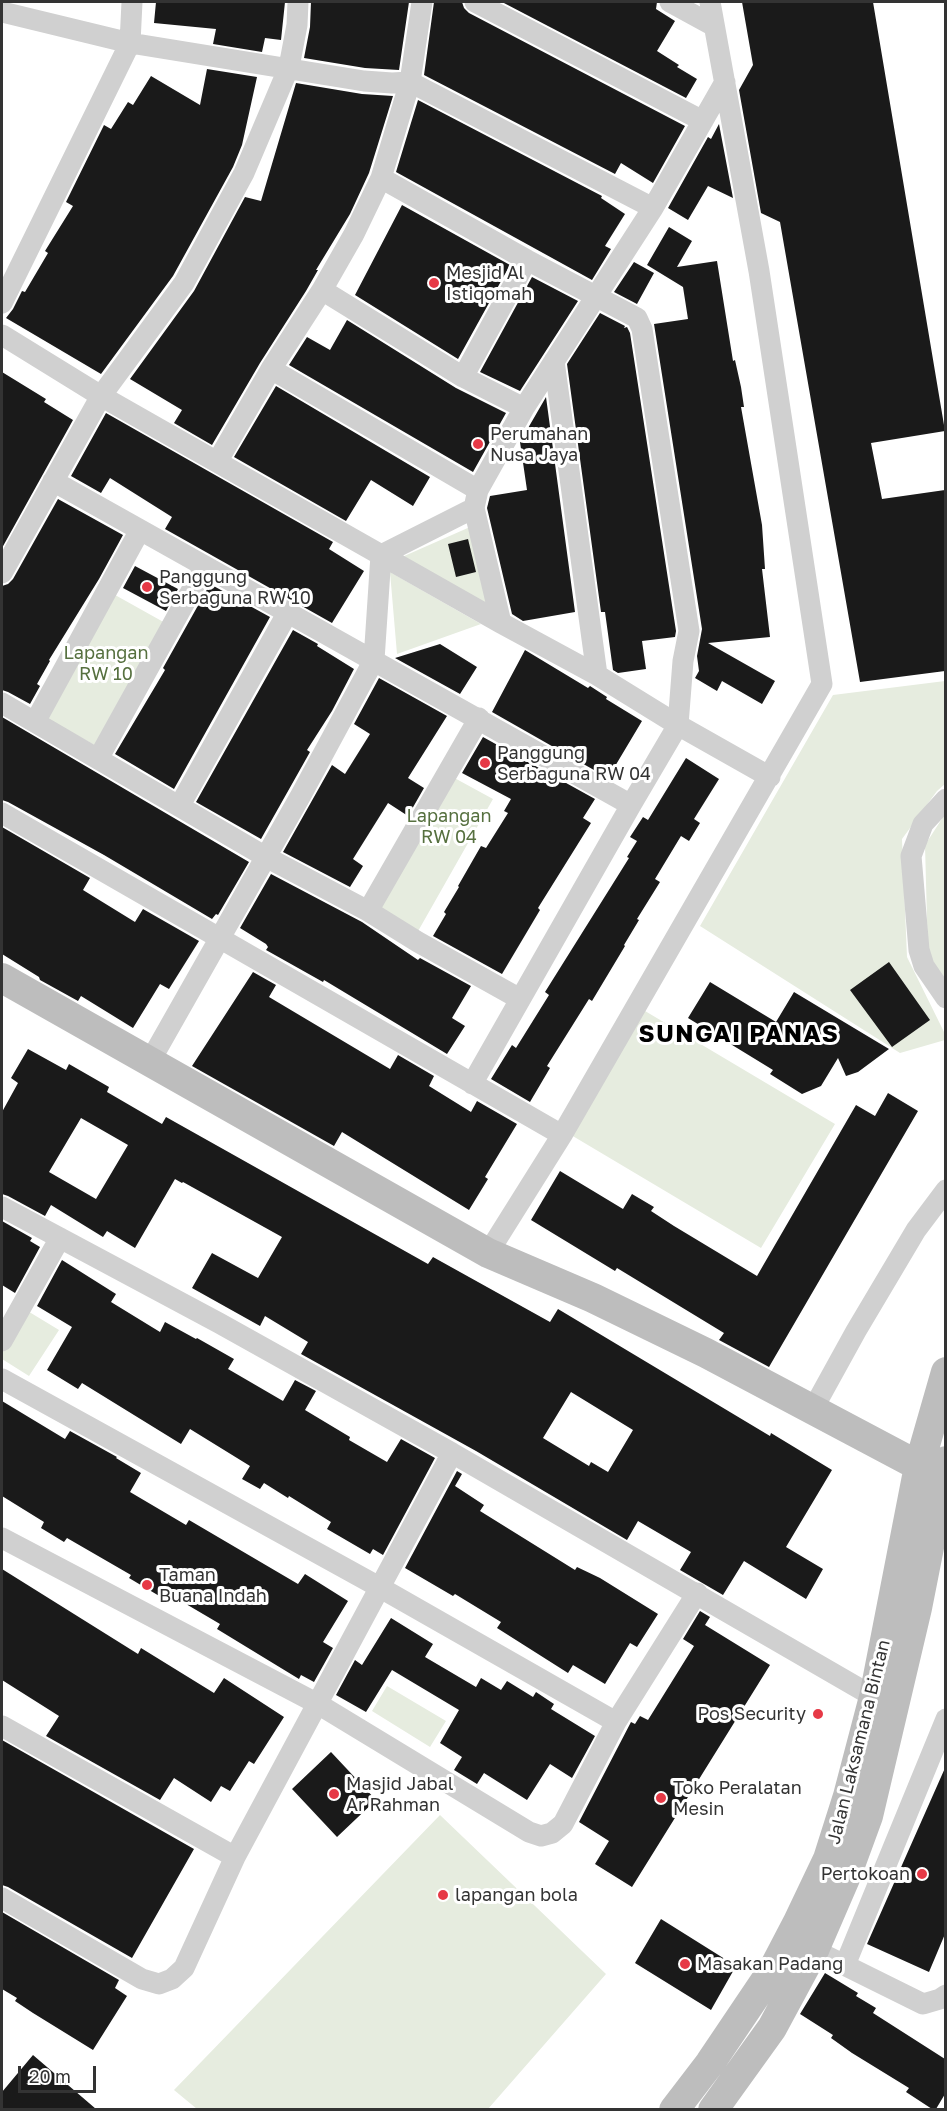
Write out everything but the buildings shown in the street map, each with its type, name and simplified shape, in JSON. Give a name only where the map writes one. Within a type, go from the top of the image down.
[{"type":"main road","points":[[2,978],[488,1253],[593,1298],[813,1409],[932,1463]]},
{"type":"main road","name":"Jalan Laksamana Bintan","points":[[713,2109],[772,2028],[814,1950],[846,1876],[874,1796],[917,1608],[932,1463],[945,1372]]},
{"type":"main road","name":"Jalan Laksamana Bintan","points":[[674,2109],[710,2063],[774,1968],[828,1859],[849,1796],[932,1463]]},
{"type":"street","points":[[2,303],[130,43],[132,2]]},
{"type":"street","points":[[2,573],[101,396],[184,283],[244,173],[289,67],[297,25],[298,2]]},
{"type":"street","points":[[217,462],[271,369],[322,290],[354,234],[381,178],[410,82],[422,2]]},
{"type":"street","points":[[475,2],[703,121]]},
{"type":"street","points":[[670,2],[714,26]]},
{"type":"street","points":[[488,1253],[562,1135],[770,777],[819,690],[822,677],[759,271],[710,2]]},
{"type":"street","points":[[2,12],[130,43],[364,81],[410,82],[653,208]]},
{"type":"street","points":[[381,555],[476,499],[524,408],[653,208],[725,82]]},
{"type":"street","points":[[381,178],[527,260],[637,318],[642,329],[689,631],[683,661],[678,725],[472,1084]]},
{"type":"street","points":[[462,377],[527,260]]},
{"type":"street","points":[[322,290],[462,377],[524,408]]},
{"type":"street","points":[[2,335],[101,396],[597,675],[678,725],[770,777]]},
{"type":"street","points":[[554,361],[597,675]]},
{"type":"street","points":[[271,369],[476,499],[501,623]]},
{"type":"street","points":[[53,481],[631,805]]},
{"type":"street","points":[[35,722],[140,530]]},
{"type":"street","points":[[149,1063],[374,660],[381,555]]},
{"type":"street","points":[[98,759],[205,566]]},
{"type":"street","points":[[180,805],[288,612]]},
{"type":"street","points":[[2,703],[266,857],[368,911],[520,999]]},
{"type":"street","points":[[368,911],[479,718]]},
{"type":"street","points":[[945,799],[923,824],[911,856],[919,950],[924,966],[945,998]]},
{"type":"street","points":[[2,813],[562,1135]]},
{"type":"street","points":[[813,1409],[916,1230],[945,1190]]},
{"type":"street","points":[[2,1207],[219,1323],[452,1453],[874,1697]]},
{"type":"street","points":[[2,1341],[60,1238]]},
{"type":"street","points":[[2,1379],[379,1587],[616,1722]]},
{"type":"street","points":[[2,1898],[142,1979],[159,1984],[172,1979],[184,1968],[234,1857],[452,1453]]},
{"type":"street","points":[[2,1538],[318,1704],[529,1832],[542,1836],[552,1833],[563,1824],[616,1722],[697,1593]]},
{"type":"street","points":[[845,1965],[945,1719]]},
{"type":"street","points":[[2,1726],[234,1857]]},
{"type":"street","points":[[874,1796],[910,1802]]},
{"type":"street","points":[[814,1950],[923,2004],[940,1999],[945,1995]]},
{"type":"green space","points":[[470,527],[489,605],[402,557]]},
{"type":"green space","points":[[390,572],[481,624],[397,654]]},
{"type":"green space","name":"Lapangan RW 10","points":[[108,591],[167,624],[98,747],[39,714]]},
{"type":"green space","points":[[945,681],[945,784],[937,791],[902,839],[907,957],[945,1034],[945,1040],[900,1053],[700,926],[833,695]]},
{"type":"green space","name":"Lapangan RW 04","points":[[449,775],[493,799],[417,933],[374,909]]},
{"type":"green space","points":[[945,814],[945,989],[928,957],[925,845]]},
{"type":"green space","points":[[640,1008],[835,1124],[761,1248],[566,1132]]},
{"type":"green space","points":[[26,1310],[59,1330],[29,1376],[2,1359],[2,1349]]},
{"type":"green space","points":[[387,1686],[446,1721],[430,1747],[372,1711]]},
{"type":"green space","name":"lapangan bola","points":[[440,1815],[606,1974],[488,2109],[197,2109],[174,2090]]},
{"type":"place","name":"Mesjid Al Istiqomah","points":[[434,283]]},
{"type":"place","name":"Perumahan Nusa Jaya","points":[[478,444]]},
{"type":"place","name":"Panggung Serbaguna RW 10","points":[[147,587]]},
{"type":"place","name":"Panggung Serbaguna RW 04","points":[[485,763]]},
{"type":"place","name":"Taman Buana Indah","points":[[147,1585]]},
{"type":"place","name":"Pos Security","points":[[818,1714]]},
{"type":"place","name":"Masjid Jabal Ar Rahman","points":[[334,1794]]},
{"type":"place","name":"Toko Peralatan Mesin","points":[[661,1798]]},
{"type":"place","name":"Pertokoan","points":[[922,1874]]},
{"type":"place","name":"lapangan bola","points":[[443,1895]]},
{"type":"place","name":"Masakan Padang","points":[[685,1964]]},
{"type":"district","name":"SUNGAI PANAS","points":[[739,1034]]}]
